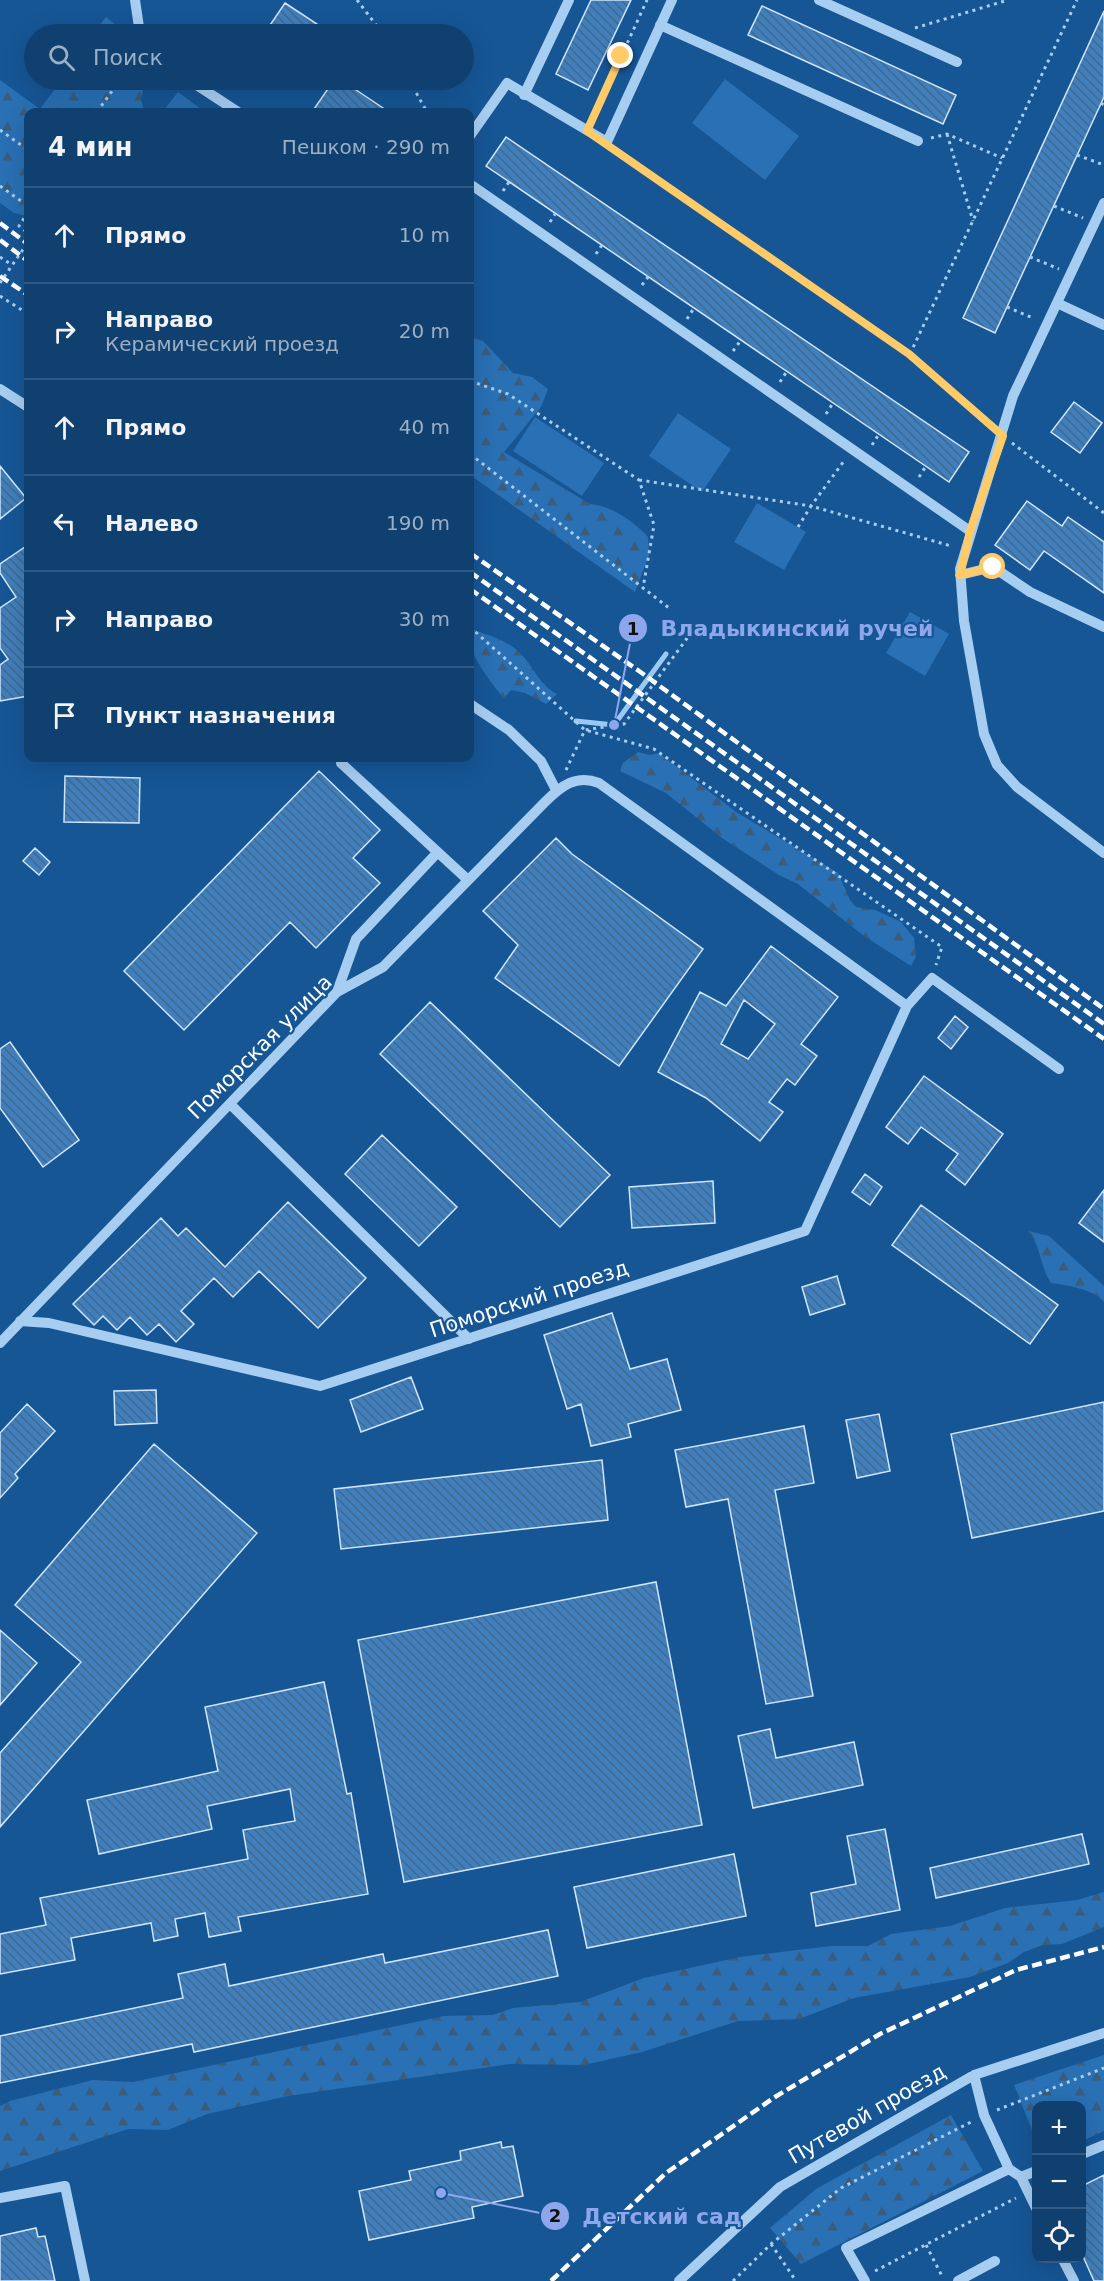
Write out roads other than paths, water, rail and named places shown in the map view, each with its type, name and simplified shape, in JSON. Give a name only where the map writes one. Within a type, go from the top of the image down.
[{"type":"street","points":[[135,0],[139,24]]},
{"type":"street","points":[[524,95],[569,0]]},
{"type":"street","points":[[474,130],[507,83],[607,142],[672,0]]},
{"type":"street","points":[[819,0],[957,62]]},
{"type":"street","points":[[660,26],[918,141]]},
{"type":"street","points":[[204,90],[232,108]]},
{"type":"street","points":[[474,187],[970,531]]},
{"type":"street","points":[[1104,203],[1013,396],[1003,436],[964,550],[960,575],[964,621],[984,734],[997,765],[1017,787],[1104,853]]},
{"type":"street","points":[[1057,303],[1104,324]]},
{"type":"street","points":[[0,388],[24,404]]},
{"type":"street","points":[[960,575],[993,567],[1030,592],[1104,627]]},
{"type":"street","points":[[474,707],[509,730],[541,761],[556,790],[573,780],[591,780],[599,783],[907,1006]]},
{"type":"street","points":[[341,762],[437,854],[468,880]]},
{"type":"street","name":"Поморская улица","points":[[0,1342],[337,992],[383,967],[556,790]]},
{"type":"street","points":[[337,992],[356,939],[437,854]]},
{"type":"street","name":"Поморский проезд","points":[[20,1322],[49,1323],[320,1386],[805,1232],[907,1006],[932,978],[1059,1069]]},
{"type":"street","points":[[230,1104],[469,1339]]},
{"type":"street","name":"Путевой проезд","points":[[679,2281],[780,2187],[974,2074],[1104,2033]]},
{"type":"street","points":[[974,2074],[984,2115],[1009,2169],[1021,2177],[1032,2200]]},
{"type":"street","points":[[1086,2152],[1104,2145]]},
{"type":"street","points":[[864,2279],[846,2248],[1009,2169]]},
{"type":"street","points":[[1021,2177],[1032,2173]]},
{"type":"street","points":[[0,2198],[66,2186],[85,2281]]},
{"type":"street","points":[[958,2281],[995,2261]]},
{"type":"street","points":[[1064,2263],[1074,2281]]},
{"type":"waterway","points":[[576,721],[614,725],[666,654]]},
{"type":"railway","points":[[0,223],[24,241]]},
{"type":"railway","points":[[0,240],[24,258]]},
{"type":"railway","points":[[0,276],[24,292]]},
{"type":"railway","points":[[474,556],[639,671],[1104,1009]]},
{"type":"railway","points":[[474,575],[1104,1024]]},
{"type":"railway","points":[[474,592],[1104,1039]]},
{"type":"railway","points":[[551,2281],[666,2173],[775,2097],[880,2034],[1016,1970],[1104,1947]]},
{"type":"place","name":"Владыкинский ручей","points":[[614,725]]},
{"type":"place","name":"Детский сад","points":[[441,2193]]}]
